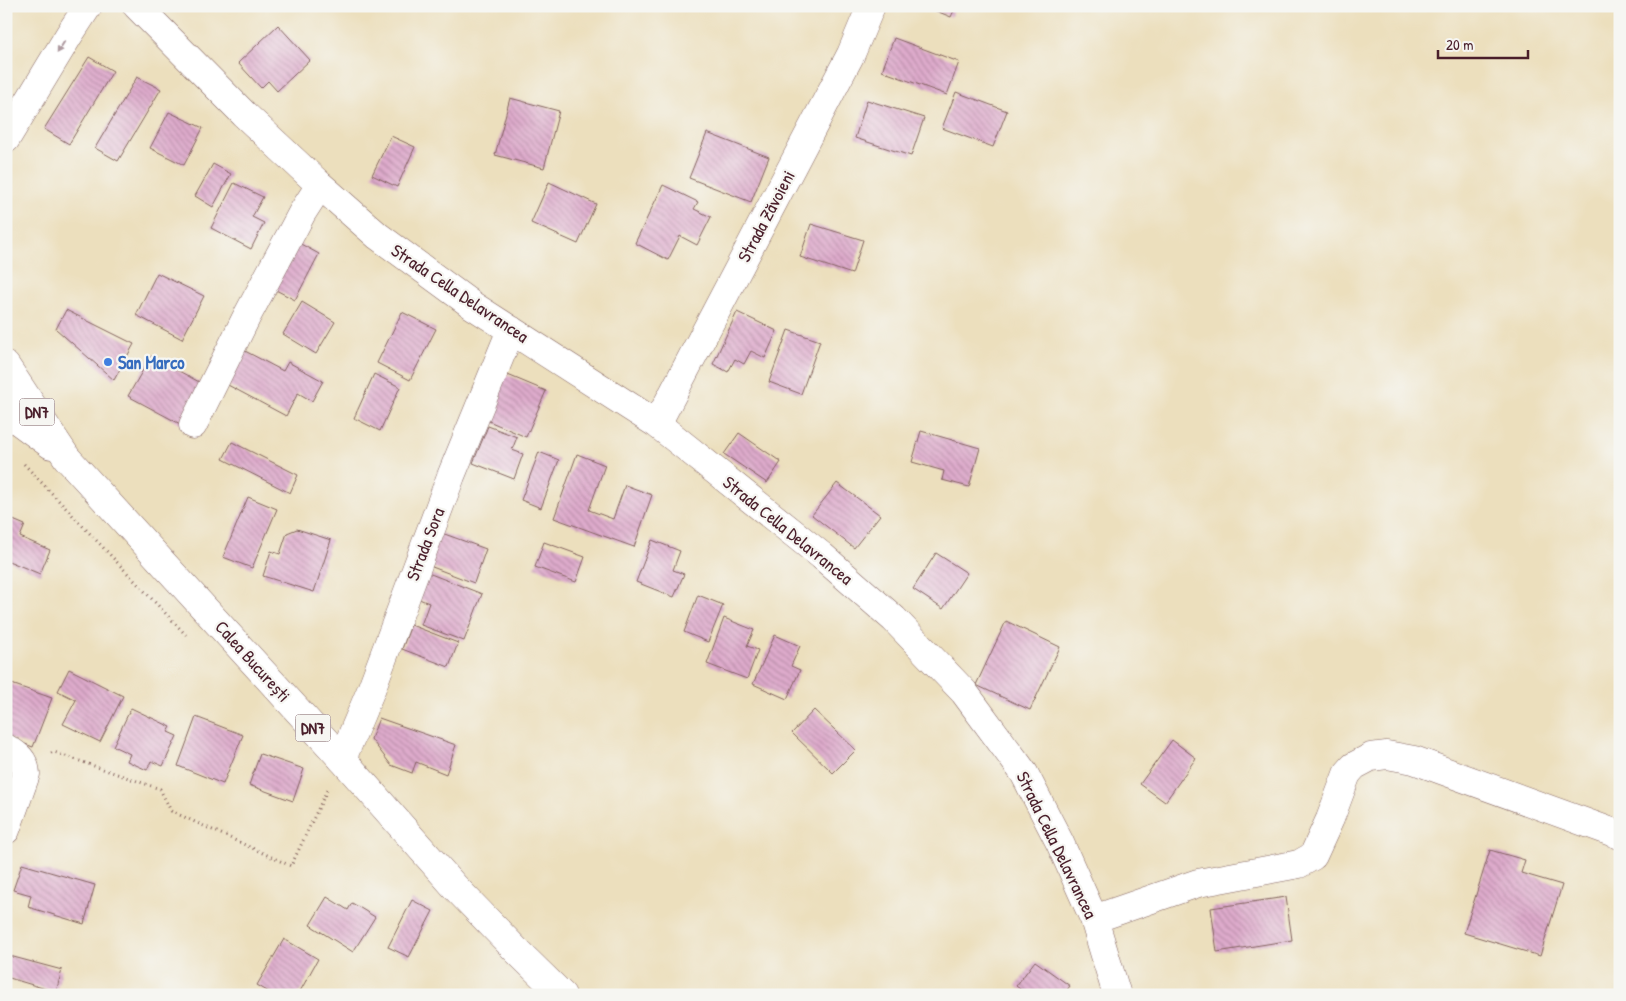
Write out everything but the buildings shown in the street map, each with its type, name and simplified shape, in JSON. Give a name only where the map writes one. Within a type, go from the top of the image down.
[{"type":"main road","points":[[6,139],[88,6]]},
{"type":"main road","name":"Strada Cella Delavrancea","points":[[137,6],[244,114],[378,236],[443,284],[511,330],[657,424],[837,568],[894,619],[964,692],[1024,773],[1060,843],[1094,919],[1118,995]]},
{"type":"main road","name":"Strada Zăvoieni","points":[[657,424],[851,54],[871,6]]},
{"type":"main road","points":[[193,425],[246,318],[302,213],[320,185]]},
{"type":"main road","name":"Strada Sora","points":[[342,759],[451,476],[511,330]]},
{"type":"main road","name":"Calea București","points":[[6,366],[67,458],[342,759],[456,887],[562,995]]},
{"type":"main road","name":"Calea București","points":[[6,412],[67,458]]},
{"type":"main road","points":[[1094,919],[1198,883],[1299,864],[1313,856],[1348,774],[1354,766],[1371,757],[1387,755],[1414,760],[1620,836]]},
{"type":"main road","points":[[6,830],[26,774],[16,756]]},
{"type":"path","points":[[19,459],[191,640]]},
{"type":"path","points":[[16,756],[54,752],[160,789],[170,811],[291,866],[342,759]]},
{"type":"place","name":"San Marco","points":[[108,362]]}]
